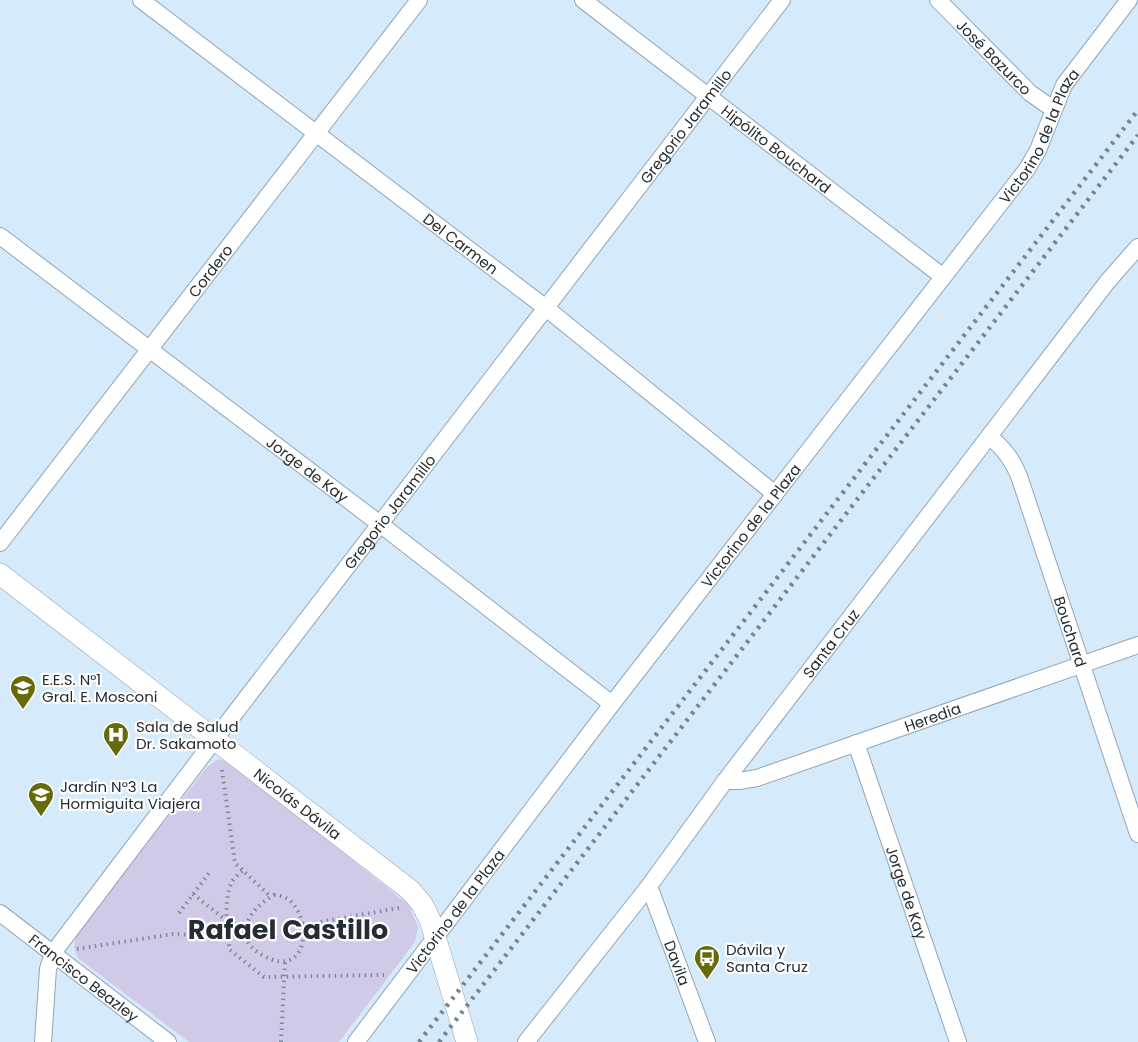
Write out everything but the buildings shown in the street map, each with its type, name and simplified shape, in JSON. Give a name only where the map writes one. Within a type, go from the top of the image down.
[{"type":"street","name":"Del Carmen","points":[[141,0],[546,308],[776,494]]},
{"type":"street","name":"Cordero","points":[[0,543],[419,0]]},
{"type":"street","name":"Hipólito Bouchard","points":[[584,0],[942,276]]},
{"type":"street","name":"Gregorio Jaramillo","points":[[43,1042],[48,969],[53,953],[782,0]]},
{"type":"street","name":"José Bazurco","points":[[938,0],[1030,93],[1053,109]]},
{"type":"street","name":"Victorino de la Plaza","points":[[356,1042],[612,704],[1027,169],[1038,150],[1053,109],[1070,76],[1129,0]]},
{"type":"street","name":"Jorge de Kay","points":[[0,236],[380,524],[612,704]]},
{"type":"street","name":"Santa Cruz","points":[[526,1042],[649,886],[725,781],[1108,281],[1138,247]]},
{"type":"street","name":"Bouchard","points":[[990,437],[1012,460],[1019,476],[1138,834]]},
{"type":"street","name":"Nicolás Dávila","points":[[0,574],[410,890],[422,904],[435,938]]},
{"type":"street","name":"Heredia","points":[[725,781],[758,778],[1138,645]]},
{"type":"street","name":"Jorge de Kay","points":[[856,743],[958,1042]]},
{"type":"street","name":"Davila","points":[[649,886],[707,1042]]},
{"type":"street","name":"Francisco Beazley","points":[[0,913],[168,1042]]},
{"type":"street","points":[[435,938],[467,1042]]},
{"type":"path","points":[[216,740],[235,863],[271,897]]},
{"type":"path","points":[[242,871],[232,881],[228,895],[227,936],[230,950],[264,977],[408,975]]},
{"type":"path","points":[[178,913],[209,873]]},
{"type":"path","points":[[193,894],[227,921]]},
{"type":"path","points":[[280,895],[288,898],[294,905],[303,925],[303,943],[300,952],[293,959],[285,962],[264,956],[254,950],[246,934],[246,925],[254,910],[263,901],[280,895]]},
{"type":"path","points":[[303,925],[422,904]]},
{"type":"path","points":[[53,953],[173,934],[227,936],[246,934]]},
{"type":"path","points":[[281,1042],[285,962]]},
{"type":"shaded area","points":[[219,759],[230,763],[409,905],[418,927],[415,942],[339,1042],[189,1042],[79,959],[75,951],[74,944],[81,928],[207,767]]},
{"type":"railway","points":[[419,1042],[1138,110]]},
{"type":"railway","points":[[439,1042],[1138,135]]},
{"type":"place","name":"E.E.S. N°1 Gral. E. Mosconi","points":[[23,711]]},
{"type":"place","name":"Sala de Salud Dr. Sakamoto","points":[[116,758]]},
{"type":"place","name":"Jardín N°3 La Hormiguita Viajera","points":[[41,818]]},
{"type":"place","name":"Dávila y Santa Cruz","points":[[707,981]]},
{"type":"district","name":"Rafael Castillo","points":[[288,929]]}]
